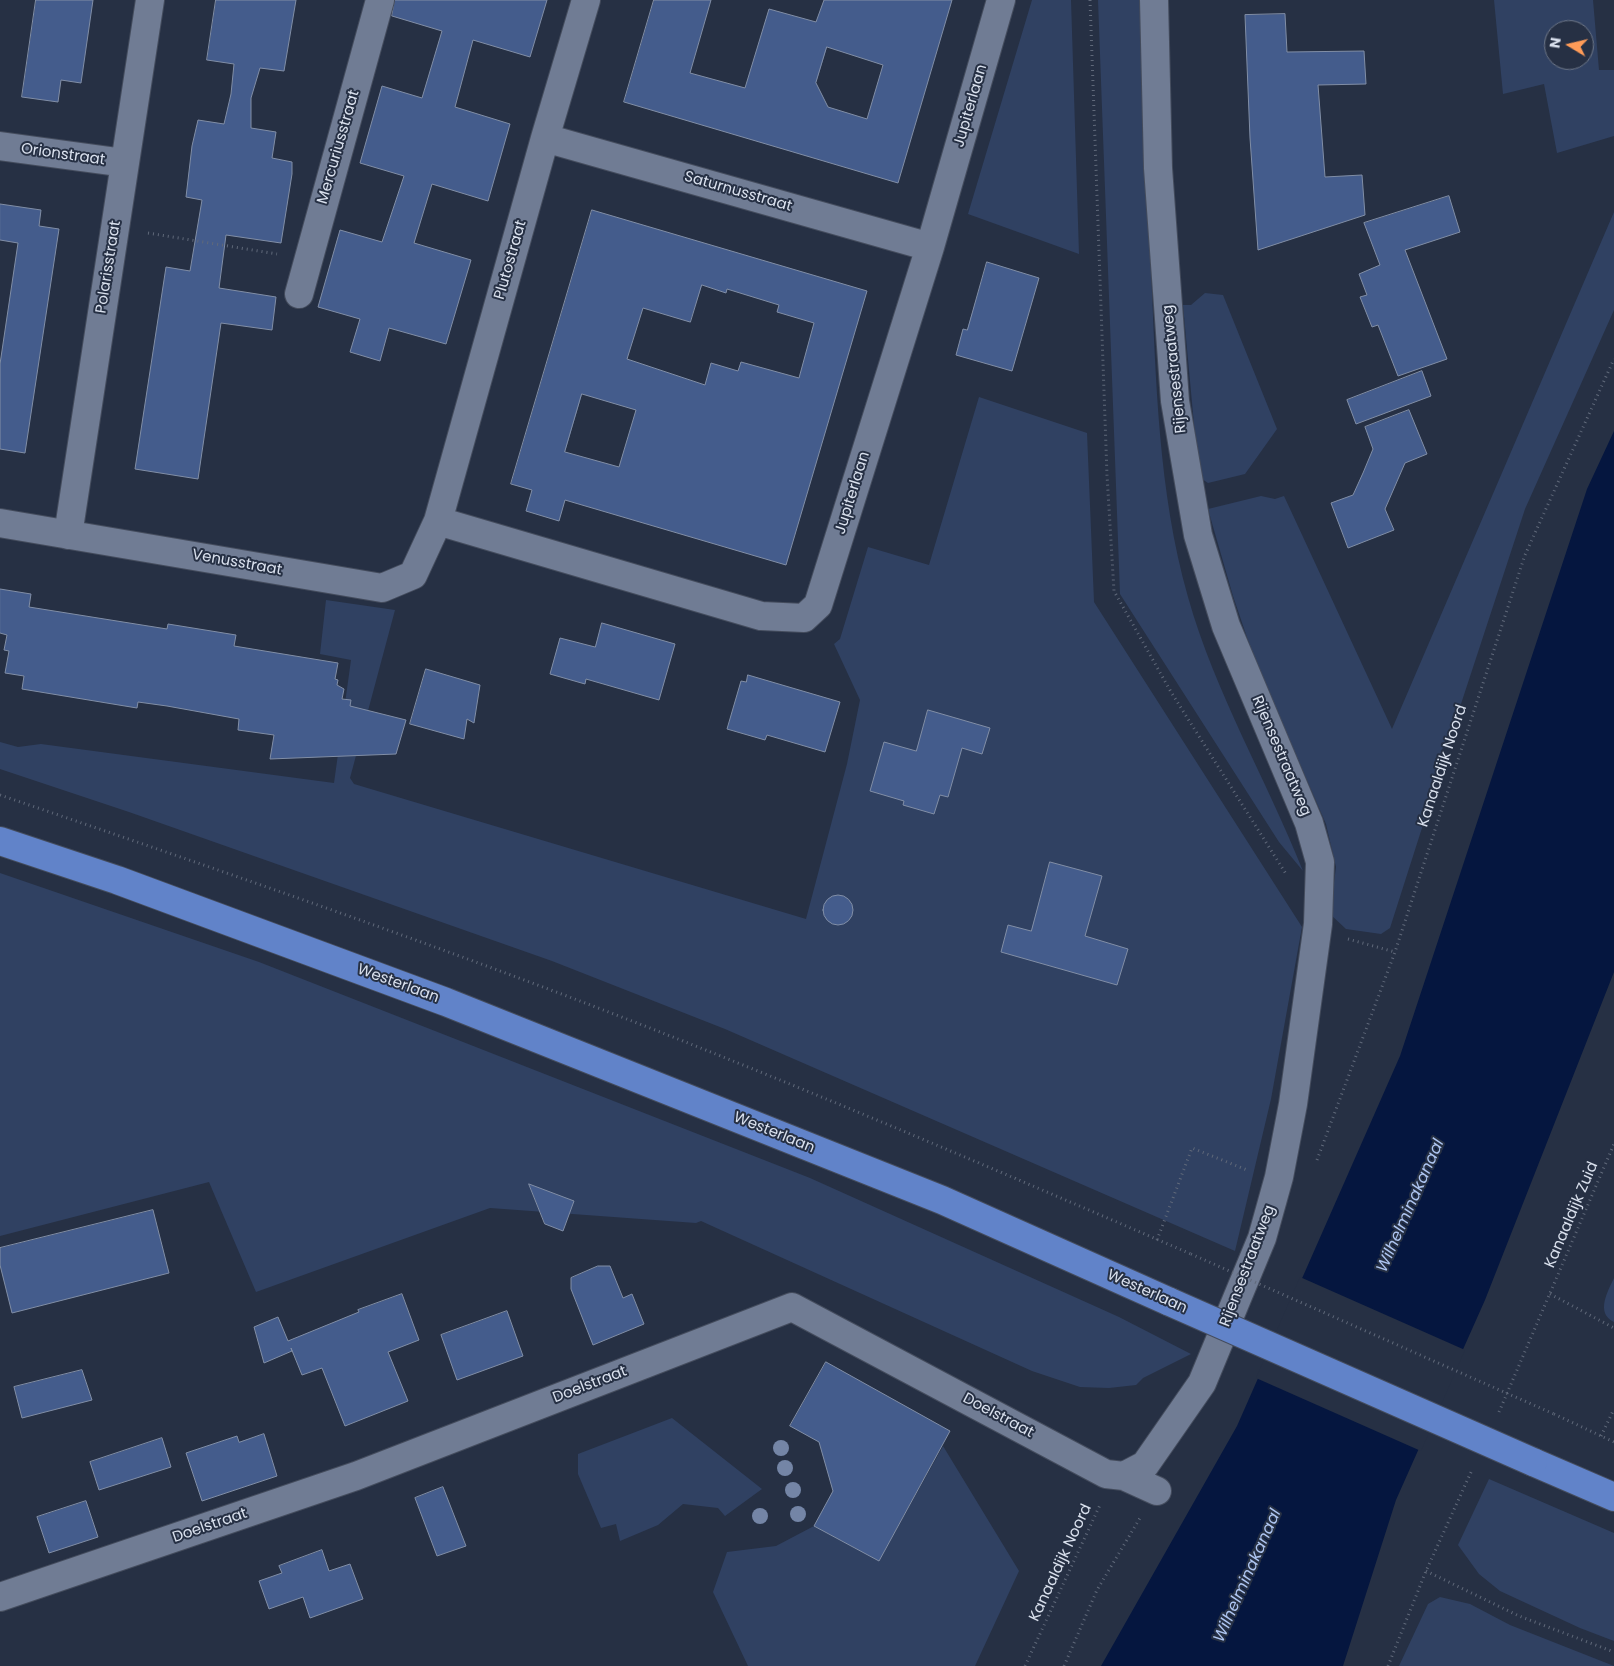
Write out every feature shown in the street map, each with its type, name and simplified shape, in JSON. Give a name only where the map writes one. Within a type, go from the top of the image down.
[{"type":"main road","name":"Westerlaan","points":[[0,841],[117,880],[446,1002],[942,1200],[1614,1498]]},
{"type":"street","name":"Polarisstraat","points":[[68,535],[150,0]]},
{"type":"street","name":"Mercuriusstraat","points":[[299,294],[380,0]]},
{"type":"street","name":"Plutostraat","points":[[438,521],[545,138],[586,0]]},
{"type":"street","name":"Jupiterlaan","points":[[438,521],[761,616],[804,618],[818,605],[930,246],[1001,0]]},
{"type":"street","name":"Rijensestraatweg","points":[[1124,1476],[1145,1465],[1202,1383],[1262,1238],[1280,1177],[1293,1104],[1318,924],[1320,862],[1309,823],[1226,626],[1198,535],[1175,401],[1158,168],[1154,0]]},
{"type":"street","name":"Saturnusstraat","points":[[545,138],[930,246]]},
{"type":"street","name":"Orionstraat","points":[[0,146],[125,163]]},
{"type":"street","name":"Venusstraat","points":[[0,523],[382,588],[413,575],[438,521]]},
{"type":"street","name":"Doelstraat","points":[[0,1597],[356,1476],[792,1307],[1106,1474],[1124,1476],[1157,1491]]},
{"type":"path","points":[[1090,0],[1106,456],[1114,591],[1171,692],[1287,875]]},
{"type":"path","points":[[115,227],[308,259]]},
{"type":"path","name":"Kanaaldijk Noord","points":[[1314,1168],[1395,952],[1525,555],[1614,358]]},
{"type":"path","points":[[0,794],[439,948],[686,1042],[900,1128],[1191,1254],[1614,1442]]},
{"type":"path","points":[[1318,924],[1334,936],[1395,952]]},
{"type":"path","name":"Kanaaldijk Zuid","points":[[1614,1144],[1550,1294],[1614,1328]]},
{"type":"path","points":[[1158,1240],[1192,1148],[1261,1176],[1280,1177]]},
{"type":"path","points":[[1601,1436],[1614,1409]]},
{"type":"path","name":"Kanaaldijk Noord","points":[[1025,1666],[1107,1490],[1124,1476]]},
{"type":"path","points":[[1064,1666],[1097,1590],[1157,1491]]},
{"type":"path","points":[[1388,1666],[1426,1571],[1519,1616],[1614,1652]]},
{"type":"shaded area","points":[[1032,0],[1071,0],[1079,254],[968,214]]},
{"type":"shaded area","points":[[1098,0],[1141,0],[1143,101],[1157,394],[1164,476],[1178,557],[1199,633],[1212,667],[1303,871],[1279,842],[1120,594]]},
{"type":"shaded area","points":[[1494,0],[1593,0],[1599,70],[1614,70],[1614,136],[1557,153],[1544,84],[1503,94]]},
{"type":"shaded area","points":[[1614,212],[1614,310],[1525,509],[1459,710],[1444,744],[1439,762],[1437,781],[1390,928],[1381,934],[1346,929],[1330,914],[1336,867],[1326,824],[1255,661],[1233,596],[1208,509],[1261,496],[1275,499],[1284,496],[1392,729]]},
{"type":"shaded area","points":[[1205,293],[1223,295],[1277,429],[1245,474],[1208,483],[1202,479],[1196,446],[1183,305],[1191,305]]},
{"type":"shaded area","points":[[979,397],[1087,433],[1094,602],[1302,927],[1271,1099],[1235,1251],[725,1029],[552,961],[129,812],[0,769],[0,742],[18,747],[41,744],[334,783],[351,660],[320,654],[326,600],[395,610],[350,778],[354,784],[806,919],[847,764],[860,700],[834,644],[840,639],[868,547],[929,565]]},
{"type":"shaded area","points":[[0,873],[259,962],[810,1178],[1119,1317],[1191,1354],[1143,1378],[1136,1385],[1109,1388],[1080,1387],[1032,1371],[701,1221],[696,1223],[490,1208],[256,1292],[209,1182],[0,1236]]},
{"type":"shaded area","points":[[1614,1278],[1614,1322],[1608,1318],[1604,1308],[1606,1295]]},
{"type":"shaded area","points":[[672,1418],[762,1489],[725,1516],[718,1508],[683,1504],[658,1525],[620,1541],[616,1524],[601,1528],[578,1474],[578,1454]]},
{"type":"shaded area","points":[[943,1446],[1019,1571],[975,1666],[748,1666],[713,1592],[727,1552],[776,1546],[814,1526],[879,1561]]},
{"type":"shaded area","points":[[1489,1479],[1614,1533],[1614,1641],[1580,1628],[1500,1591],[1479,1574],[1458,1545]]},
{"type":"shaded area","points":[[1440,1597],[1470,1604],[1510,1625],[1614,1666],[1399,1666],[1428,1604]]},
{"type":"water","name":"Wilhelminakanaal","points":[[1614,431],[1614,972],[1485,1300],[1396,1500],[1343,1666],[1101,1666],[1237,1426],[1400,1056],[1587,489]]},
{"type":"pier","points":[[1300,1277],[1465,1350],[1421,1451],[1256,1378]]},
{"type":"building","points":[[36,0],[93,0],[81,83],[61,80],[58,102],[22,97]]},
{"type":"building","points":[[216,0],[296,0],[284,71],[260,68],[251,98],[251,128],[276,132],[272,158],[292,162],[292,174],[281,243],[226,235],[219,288],[276,297],[272,330],[221,323],[198,479],[135,469],[166,267],[190,271],[202,200],[186,197],[192,146],[198,120],[224,124],[231,94],[234,64],[207,60]]},
{"type":"building","points":[[395,0],[547,0],[530,57],[473,40],[455,107],[510,124],[488,201],[432,184],[414,243],[471,260],[446,344],[389,328],[380,361],[350,352],[360,319],[318,307],[340,230],[382,242],[404,176],[360,163],[382,86],[422,98],[442,31],[392,16]]},
{"type":"building","points":[[654,0],[711,0],[690,73],[745,88],[769,9],[816,22],[824,0],[952,0],[898,183],[624,102]],"holes":[[[827,47],[883,65],[867,119],[828,107],[816,83]]]},
{"type":"building","points":[[1285,14],[1287,52],[1364,51],[1366,84],[1318,85],[1325,177],[1362,175],[1365,215],[1258,250],[1250,138],[1245,15]]},
{"type":"building","points":[[1449,196],[1460,232],[1405,250],[1447,359],[1398,376],[1378,325],[1372,327],[1360,297],[1367,295],[1359,274],[1380,265],[1364,223]]},
{"type":"building","points":[[0,204],[41,210],[39,226],[59,229],[25,453],[0,449],[0,364],[18,243],[0,240]]},
{"type":"building","points":[[592,210],[867,291],[786,565],[565,500],[559,521],[526,511],[532,490],[511,484]],"holes":[[[702,285],[726,293],[727,289],[779,305],[777,312],[814,323],[799,378],[741,362],[738,371],[711,363],[705,385],[627,359],[643,308],[690,322]],[[582,394],[636,410],[619,467],[565,452]]]},
{"type":"building","points":[[987,262],[1039,278],[1012,371],[956,355],[963,329],[967,330]]},
{"type":"building","points":[[1422,371],[1431,396],[1356,424],[1347,400]]},
{"type":"building","points":[[1409,410],[1427,454],[1405,463],[1385,509],[1394,530],[1348,548],[1331,503],[1353,495],[1363,473],[1373,449],[1365,427]]},
{"type":"building","points":[[0,589],[31,594],[29,607],[167,629],[168,624],[236,635],[234,646],[338,663],[335,679],[338,680],[337,685],[344,689],[342,699],[351,700],[350,706],[406,720],[396,754],[270,759],[274,735],[238,730],[239,719],[138,702],[137,708],[22,689],[24,676],[5,673],[9,651],[4,650],[7,635],[0,633]]},
{"type":"building","points":[[602,623],[675,644],[659,700],[586,679],[585,684],[550,674],[560,638],[595,647]]},
{"type":"building","points":[[426,669],[480,685],[474,723],[467,719],[464,739],[410,724]]},
{"type":"building","points":[[748,675],[840,702],[825,752],[767,735],[765,740],[727,729],[741,681],[746,682]]},
{"type":"building","points":[[928,710],[990,728],[982,754],[962,748],[948,797],[940,795],[934,814],[903,805],[904,801],[870,791],[884,742],[916,751]]},
{"type":"building","points":[[1050,862],[1102,876],[1085,936],[1128,949],[1117,985],[1001,952],[1008,925],[1031,931]]},
{"type":"building","points":[[838,895],[849,899],[853,910],[849,921],[838,925],[827,921],[823,910],[827,899]]},
{"type":"building","points":[[529,1184],[574,1201],[563,1231],[545,1224]]},
{"type":"building","points":[[153,1210],[169,1273],[12,1313],[0,1265],[0,1248]]},
{"type":"building","points":[[598,1266],[610,1266],[623,1298],[632,1294],[644,1324],[593,1345],[571,1289],[571,1278]]},
{"type":"building","points":[[402,1294],[419,1340],[388,1352],[408,1401],[345,1426],[322,1368],[302,1375],[291,1348],[292,1351],[264,1363],[254,1327],[278,1317],[288,1341],[359,1312],[358,1310]]},
{"type":"building","points":[[507,1311],[523,1356],[457,1380],[441,1335]]},
{"type":"building","points":[[826,1362],[950,1431],[879,1561],[814,1526],[833,1491],[819,1442],[790,1426]]},
{"type":"building","points":[[82,1370],[92,1400],[22,1418],[14,1387]]},
{"type":"building","points":[[264,1434],[277,1476],[202,1501],[186,1453],[237,1436],[239,1442]]},
{"type":"building","points":[[162,1438],[171,1467],[99,1490],[90,1462]]},
{"type":"building","points":[[443,1487],[466,1546],[437,1556],[415,1498]]},
{"type":"building","points":[[86,1501],[98,1537],[49,1553],[37,1517]]},
{"type":"building","points":[[322,1550],[329,1571],[350,1564],[363,1599],[310,1618],[303,1597],[269,1609],[259,1581],[282,1573],[279,1566]]}]
